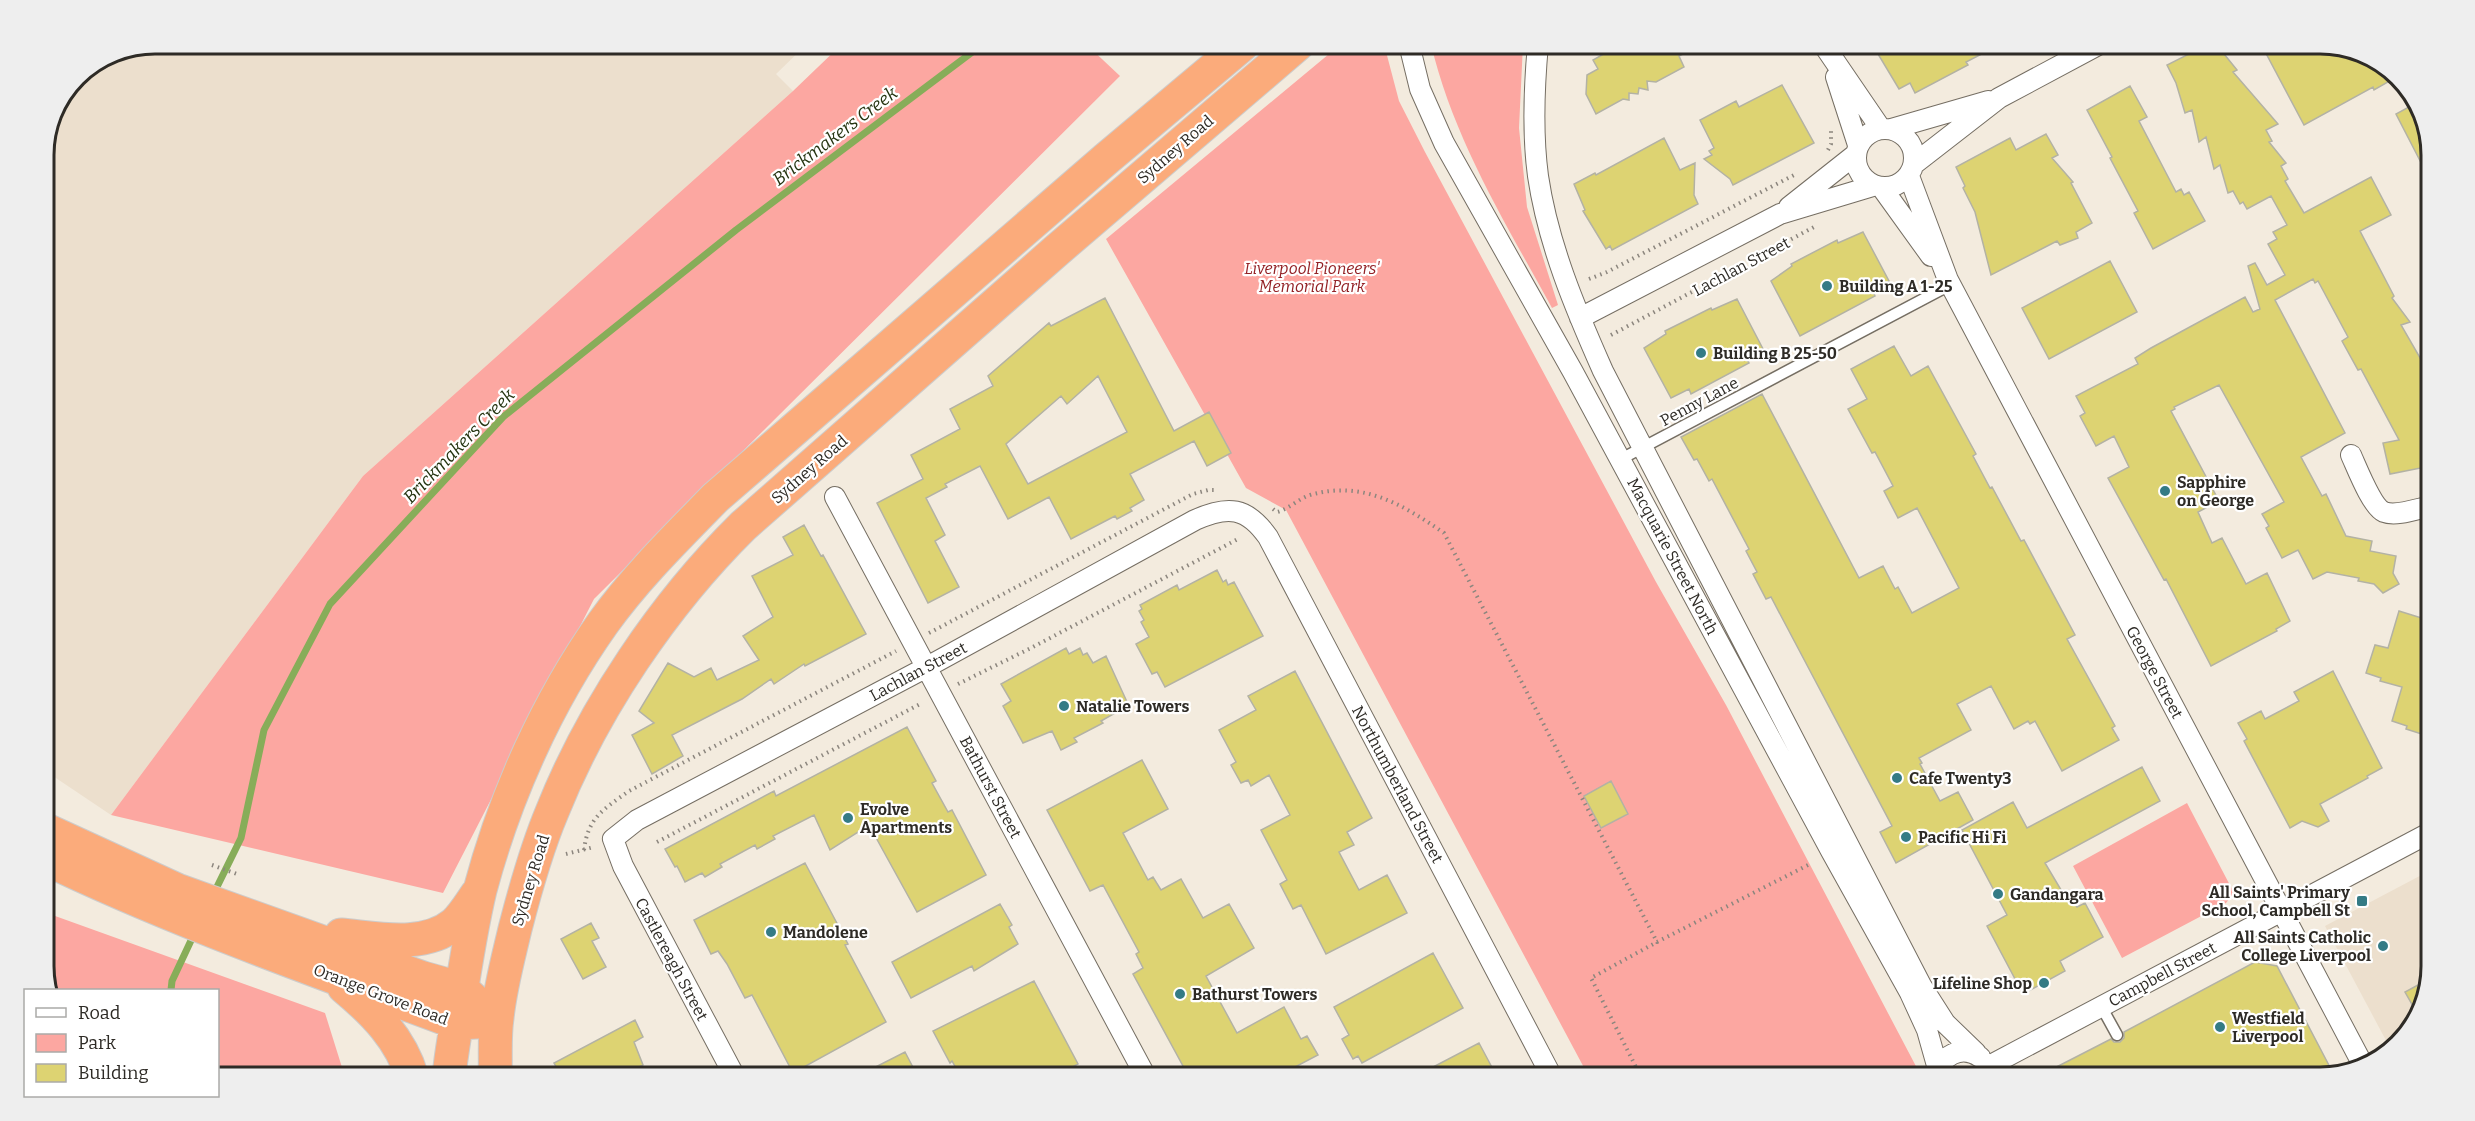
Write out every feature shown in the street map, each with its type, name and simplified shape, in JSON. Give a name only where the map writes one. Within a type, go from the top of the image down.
[{"type":"highway","points":[[449,1067],[480,890],[498,828],[530,752],[561,688],[604,622],[658,555],[715,498],[1226,54]]},
{"type":"highway","points":[[1242,54],[1260,76]]},
{"type":"highway","name":"Sydney Road","points":[[495,1067],[496,1020],[506,966],[528,879],[552,812],[592,730],[645,643],[674,602],[706,563],[743,526],[1056,251],[1286,54]]},
{"type":"highway","name":"Orange Grove Road","points":[[54,835],[175,901],[227,922],[330,975],[457,1023],[496,1020]]},
{"type":"highway","name":"Orange Grove Road","points":[[54,863],[110,890],[175,901]]},
{"type":"highway","points":[[282,929],[385,940],[425,938],[442,933],[456,923],[480,890]]},
{"type":"highway","name":"Orange Grove Road","points":[[227,922],[282,929],[423,978],[462,989],[496,1020]]},
{"type":"highway","points":[[330,975],[367,1006],[384,1025],[400,1047],[408,1067]]},
{"type":"street","name":"Macquarie Street North","points":[[1411,54],[1420,89],[1444,143],[1621,459],[1831,850],[1911,993],[1927,1030],[1936,1067]]},
{"type":"street","name":"Macquarie Street North","points":[[1538,54],[1534,128],[1538,175],[1554,248],[1603,371],[1922,987],[1945,1023],[1986,1066]]},
{"type":"street","points":[[1827,54],[1857,150],[1859,173],[1878,187],[1901,183],[1911,170],[1999,98],[2081,54]]},
{"type":"street","points":[[1829,54],[1886,129],[1906,138],[1912,146],[1911,170]]},
{"type":"street","points":[[1857,150],[1872,132],[1999,98]]},
{"type":"street","name":"Lachlan Street","points":[[1780,214],[1857,150]]},
{"type":"street","name":"George Street","points":[[1911,170],[1949,283]]},
{"type":"street","name":"Lachlan Street","points":[[1580,318],[1780,214],[1878,187]]},
{"type":"street","name":"George Street","points":[[1878,187],[1949,283],[2360,1059]]},
{"type":"street","points":[[2351,455],[2377,506],[2385,512],[2394,513],[2421,508]]},
{"type":"street","name":"Bathurst Street","points":[[835,497],[1141,1067]]},
{"type":"street","name":"Lachlan Street","points":[[613,839],[638,820],[927,667],[1195,520],[1210,513],[1227,510]]},
{"type":"street","name":"Northumberland Street","points":[[1227,510],[1244,513],[1258,523],[1268,537],[1547,1067]]},
{"type":"street","name":"Campbell Street","points":[[1941,1067],[1949,1055],[1958,1052],[1986,1066],[2421,838]]},
{"type":"street","name":"Castlereagh Street","points":[[613,839],[623,866],[730,1067]]},
{"type":"lane","name":"Penny Lane","points":[[1621,459],[1949,283]]},
{"type":"lane","points":[[2101,1006],[2117,1035]]},
{"type":"path","points":[[1827,152],[1831,144],[1831,130]]},
{"type":"path","points":[[1589,279],[1802,171]]},
{"type":"path","name":"Lachlan Street","points":[[1611,335],[1819,224]]},
{"type":"path","points":[[1286,510],[1307,496],[1325,491],[1344,489],[1360,491],[1417,514],[1444,533],[1657,942]]},
{"type":"path","points":[[566,854],[594,847],[613,839]]},
{"type":"path","points":[[1636,1067],[1591,978],[1810,864]]},
{"type":"path","points":[[212,865],[240,875]]},
{"type":"shaded area","points":[[155,54],[797,54],[776,74],[793,91],[363,476],[111,815],[54,777],[54,149],[57,129],[64,110],[75,94],[99,71],[117,62],[136,56]]},
{"type":"shaded area","name":"All Saints Catholic College Liverpool","points":[[2421,875],[2419,985],[2407,1016],[2387,1041],[2325,926]]},
{"type":"green space","points":[[832,54],[1097,54],[1120,76],[594,599],[443,893],[111,815],[363,476]]},
{"type":"green space","name":"Liverpool Pioneers' Memorial Park","points":[[1329,54],[1387,54],[1399,101],[1425,152],[1656,582],[1726,705],[1916,1067],[1584,1067],[1286,510],[1246,488],[1106,239]]},
{"type":"green space","points":[[1434,54],[1523,54],[1519,128],[1527,207],[1558,305],[1552,308],[1482,180],[1441,79]]},
{"type":"green space","points":[[2187,803],[2234,893],[2226,903],[2122,958],[2073,866]]},
{"type":"green space","points":[[54,916],[325,1013],[342,1067],[219,1067],[219,989],[57,989],[54,972]]},
{"type":"building","points":[[1683,54],[1679,56],[1684,67],[1656,82],[1647,81],[1648,90],[1639,88],[1638,94],[1629,93],[1629,100],[1623,99],[1596,114],[1586,94],[1587,75],[1598,69],[1593,60],[1602,55]]},
{"type":"building","points":[[1878,54],[1982,54],[1966,62],[1968,65],[1915,93],[1910,83],[1899,89]]},
{"type":"building","points":[[2189,54],[2224,54],[2237,70],[2233,72],[2278,124],[2266,130],[2272,141],[2269,142],[2286,163],[2281,166],[2288,179],[2285,181],[2304,213],[2371,177],[2391,215],[2360,231],[2394,296],[2392,298],[2410,322],[2401,325],[2421,360],[2421,468],[2390,474],[2383,443],[2399,440],[2361,369],[2358,370],[2342,341],[2348,337],[2318,281],[2315,283],[2313,279],[2275,300],[2345,433],[2301,457],[2322,496],[2326,494],[2346,536],[2372,541],[2370,551],[2396,556],[2393,573],[2399,584],[2383,593],[2374,584],[2358,581],[2359,578],[2327,572],[2313,579],[2298,550],[2282,558],[2266,528],[2269,526],[2262,514],[2284,502],[2219,385],[2174,407],[2175,409],[2171,411],[2219,501],[2198,512],[2212,543],[2222,538],[2246,584],[2267,573],[2290,621],[2276,629],[2277,631],[2211,666],[2166,579],[2164,580],[2108,478],[2129,467],[2114,436],[2096,446],[2080,416],[2085,413],[2076,396],[2138,364],[2135,358],[2245,297],[2253,312],[2260,309],[2248,266],[2255,263],[2267,285],[2285,275],[2268,244],[2277,239],[2273,232],[2287,225],[2271,196],[2247,209],[2243,202],[2240,204],[2233,191],[2228,193],[2220,165],[2214,169],[2206,137],[2199,142],[2192,110],[2185,113],[2176,83],[2167,65]]},
{"type":"building","points":[[2266,54],[2339,56],[2370,68],[2388,82],[2374,90],[2373,87],[2304,125]]},
{"type":"building","points":[[1782,85],[1814,143],[1733,185],[1730,179],[1704,159],[1712,155],[1709,151],[1714,148],[1700,120],[1736,101],[1739,107]]},
{"type":"building","points":[[2130,86],[2147,117],[2139,121],[2176,192],[2181,189],[2184,195],[2189,192],[2205,221],[2153,249],[2134,213],[2138,211],[2087,110]]},
{"type":"building","points":[[2409,107],[2411,110],[2419,136],[2421,163],[2396,114]]},
{"type":"building","points":[[2046,134],[2058,155],[2052,158],[2073,182],[2071,183],[2092,223],[2076,232],[2078,238],[2060,245],[2057,241],[1991,275],[1975,212],[1956,167],[2010,138],[2016,150]]},
{"type":"building","points":[[1664,138],[1680,170],[1695,163],[1694,195],[1698,204],[1612,250],[1610,246],[1606,249],[1583,211],[1585,210],[1574,184],[1595,173],[1596,175]]},
{"type":"building","name":"Building A 1-25","points":[[1863,232],[1889,281],[1872,290],[1875,296],[1800,336],[1771,281],[1792,266],[1791,264],[1837,240],[1838,243]]},
{"type":"building","points":[[2110,261],[2137,312],[2049,359],[2022,308]]},
{"type":"building","points":[[1105,298],[1174,431],[1209,412],[1231,453],[1207,466],[1194,441],[1130,474],[1144,500],[1130,508],[1132,511],[1117,519],[1115,516],[1071,539],[1049,497],[1008,519],[980,466],[945,484],[947,487],[926,498],[945,535],[935,541],[959,587],[928,603],[877,503],[923,479],[911,455],[960,429],[950,409],[993,386],[988,376],[1049,323],[1051,326]],"holes":[[[1098,376],[1127,432],[1028,484],[1006,444],[1061,396],[1067,404]]]},
{"type":"building","name":"Building B 25-50","points":[[1737,299],[1763,349],[1746,358],[1749,363],[1691,394],[1689,389],[1671,398],[1644,348],[1666,334],[1665,331],[1711,308],[1712,310]]},
{"type":"building","points":[[1894,346],[1911,376],[1928,366],[1976,454],[1973,456],[1990,488],[1992,487],[2021,541],[2024,540],[2075,635],[2067,639],[2115,726],[2112,728],[2119,740],[2062,771],[2035,721],[2030,724],[2028,721],[2014,729],[1991,686],[1957,704],[1971,730],[1919,758],[1940,801],[1958,792],[1973,820],[1896,863],[1880,832],[1892,826],[1771,597],[1766,599],[1753,574],[1757,572],[1746,551],[1749,549],[1712,479],[1709,481],[1681,437],[1762,394],[1859,578],[1883,566],[1895,589],[1898,587],[1912,613],[1959,588],[1917,508],[1898,518],[1884,491],[1893,486],[1848,409],[1867,399],[1851,369]]},
{"type":"building","points":[[804,525],[866,634],[805,666],[804,664],[774,684],[771,679],[742,699],[672,735],[683,756],[652,774],[632,735],[654,723],[639,711],[668,663],[694,677],[711,668],[717,680],[759,660],[743,636],[773,617],[752,576],[793,555],[783,537]]},
{"type":"building","points":[[1217,570],[1223,582],[1226,580],[1228,585],[1234,582],[1263,636],[1165,687],[1157,672],[1152,674],[1136,644],[1149,637],[1141,622],[1144,620],[1139,611],[1142,609],[1140,605],[1177,585],[1179,590]]},
{"type":"building","points":[[2399,611],[2421,618],[2421,734],[2392,721],[2402,687],[2380,681],[2381,678],[2366,673],[2375,645],[2388,648]]},
{"type":"building","name":"Natalie Towers","points":[[1066,648],[1069,654],[1080,648],[1083,655],[1087,653],[1093,663],[1106,656],[1128,704],[1101,721],[1103,723],[1074,738],[1077,742],[1061,750],[1052,731],[1023,743],[1003,706],[1011,701],[1001,684]]},
{"type":"building","points":[[1295,671],[1372,818],[1347,832],[1354,845],[1339,852],[1359,890],[1387,875],[1407,913],[1326,954],[1301,905],[1293,909],[1280,884],[1287,880],[1261,830],[1290,815],[1269,775],[1251,786],[1248,780],[1241,783],[1231,765],[1236,762],[1219,730],[1256,710],[1248,696]]},
{"type":"building","points":[[2333,671],[2382,768],[2320,804],[2329,821],[2318,827],[2302,821],[2290,828],[2244,741],[2247,739],[2238,723],[2261,711],[2265,719],[2299,701],[2294,692]]},
{"type":"building","name":"Evolve Apartments","points":[[907,727],[936,781],[932,783],[948,812],[952,810],[986,875],[917,912],[869,825],[830,850],[814,815],[773,836],[775,839],[757,849],[755,845],[720,864],[722,867],[705,877],[702,873],[685,882],[665,849],[774,791],[776,796]]},
{"type":"building","points":[[1142,760],[1168,809],[1123,833],[1148,880],[1153,877],[1161,890],[1181,879],[1203,918],[1229,904],[1254,948],[1206,976],[1237,1033],[1284,1007],[1301,1039],[1307,1036],[1318,1055],[1295,1067],[1184,1067],[1133,974],[1143,968],[1136,954],[1139,952],[1103,885],[1090,891],[1047,810]]},
{"type":"building","points":[[2142,767],[2160,801],[2045,863],[2067,900],[2071,898],[2077,907],[2085,903],[2103,937],[2060,961],[2065,971],[2023,994],[1987,926],[2007,915],[1962,830],[2013,802],[2027,828]]},
{"type":"building","points":[[1611,781],[1628,814],[1601,828],[1584,796]]},
{"type":"building","points":[[805,863],[886,1022],[804,1067],[790,1067],[752,995],[745,998],[718,951],[711,954],[694,920]]},
{"type":"building","points":[[1000,904],[1012,925],[1009,927],[1018,944],[974,971],[972,966],[911,998],[892,962]]},
{"type":"building","points":[[591,923],[599,938],[592,941],[606,967],[583,979],[561,939]]},
{"type":"building","points":[[1433,953],[1463,1008],[1362,1063],[1358,1056],[1353,1059],[1342,1039],[1349,1035],[1334,1007]]},
{"type":"building","name":"Westfield Liverpool","points":[[2255,962],[2277,966],[2329,1066],[2056,1067],[2111,1039],[2114,1042],[2120,1042],[2124,1038],[2124,1032]]},
{"type":"building","points":[[1034,981],[1078,1064],[1072,1067],[955,1067],[952,1061],[950,1063],[933,1031]]},
{"type":"building","points":[[2419,984],[2412,1005],[2405,992]]},
{"type":"building","points":[[635,1020],[643,1037],[634,1042],[643,1065],[639,1067],[556,1067],[554,1063]]},
{"type":"building","points":[[1479,1043],[1492,1067],[1433,1067]]},
{"type":"building","points":[[905,1052],[913,1067],[876,1067]]},
{"type":"waterway","name":"Brickmakers Creek","points":[[213,895],[241,838],[264,730],[330,604],[503,417],[736,230],[970,54]]},
{"type":"waterway","name":"Brickmakers Creek","points":[[171,989],[172,981],[195,932]]},
{"type":"place","name":"Building A 1-25","points":[[1827,286]]},
{"type":"place","name":"Building B 25-50","points":[[1701,353]]},
{"type":"place","name":"Sapphire on George","points":[[2165,491]]},
{"type":"place","name":"Natalie Towers","points":[[1064,706]]},
{"type":"place","name":"Cafe Twenty3","points":[[1897,778]]},
{"type":"place","name":"Evolve Apartments","points":[[848,818]]},
{"type":"place","name":"Pacific Hi Fi","points":[[1906,837]]},
{"type":"place","name":"Gandangara","points":[[1998,894]]},
{"type":"place","name":"All Saints' Primary School, Campbell St","points":[[2362,901]]},
{"type":"place","name":"Mandolene","points":[[771,932]]},
{"type":"place","name":"All Saints Catholic College Liverpool","points":[[2383,946]]},
{"type":"place","name":"Lifeline Shop","points":[[2044,983]]},
{"type":"place","name":"Bathurst Towers","points":[[1180,994]]},
{"type":"place","name":"Westfield Liverpool","points":[[2220,1027]]}]
